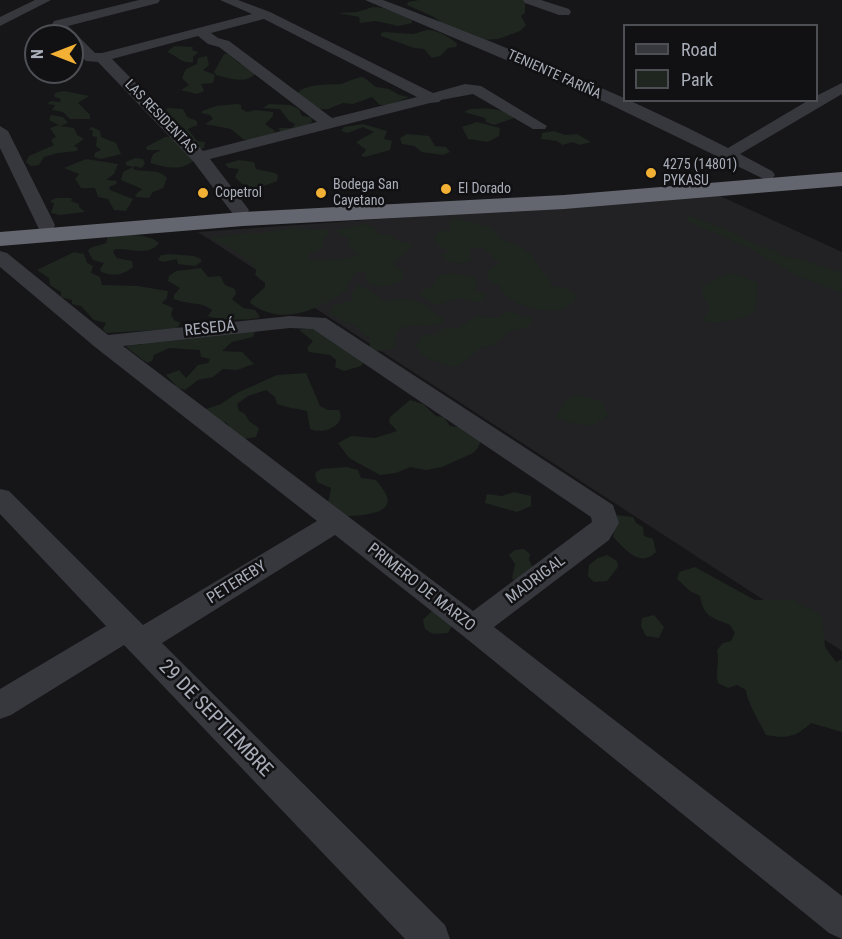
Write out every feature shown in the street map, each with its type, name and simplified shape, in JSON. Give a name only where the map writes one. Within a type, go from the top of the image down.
[{"type":"highway","points":[[0,229],[242,214],[553,202],[842,170]]},
{"type":"highway","points":[[772,179],[842,179]]},
{"type":"highway","points":[[0,238],[242,214]]},
{"type":"street","points":[[0,12],[25,0]]},
{"type":"street","points":[[0,22],[45,0]]},
{"type":"street","name":"LAS RESIDENTAS","points":[[59,24],[154,0]]},
{"type":"street","points":[[226,0],[265,15],[434,99]]},
{"type":"street","name":"TENIENTE FARIÑA","points":[[371,0],[490,46],[729,154],[772,179]]},
{"type":"street","points":[[529,0],[564,12]]},
{"type":"street","points":[[102,57],[265,15]]},
{"type":"street","points":[[206,30],[213,40],[224,44],[330,124]]},
{"type":"street","name":"LAS RESIDENTAS","points":[[84,51],[91,58],[102,57],[199,157],[242,214]]},
{"type":"street","points":[[729,154],[842,88]]},
{"type":"street","points":[[199,157],[434,99],[465,89],[476,89],[539,126]]},
{"type":"street","points":[[0,131],[46,225]]},
{"type":"street","name":"PRIMERO DE MARZO","points":[[0,257],[103,342],[472,627],[842,920]]},
{"type":"street","name":"RESEDÁ","points":[[103,342],[219,328],[290,322],[318,323],[604,512],[606,523],[599,532]]},
{"type":"street","name":"29 DE SEPTIEMBRE","points":[[0,498],[431,939]]},
{"type":"street","name":"PETEREBY","points":[[0,705],[132,635],[234,586],[335,522]]},
{"type":"street","name":"MADRIGAL","points":[[472,627],[599,532]]},
{"type":"shaded area","points":[[718,195],[842,252],[842,651],[198,232]]},
{"type":"green space","points":[[419,0],[525,0],[525,13],[521,16],[526,25],[520,31],[498,39],[482,40],[446,26],[434,17],[407,5],[408,2]]},
{"type":"green space","points":[[373,7],[393,11],[412,20],[412,23],[398,26],[376,21],[360,23],[359,17],[338,13],[357,12]]},
{"type":"green space","points":[[427,30],[447,36],[457,44],[456,47],[448,48],[440,56],[432,58],[424,49],[414,48],[381,36],[381,33],[385,32],[413,34]]},
{"type":"green space","points":[[174,46],[193,47],[192,50],[198,52],[193,57],[193,62],[182,61],[167,52]]},
{"type":"green space","points":[[224,54],[228,54],[256,73],[242,80],[216,75],[214,72]]},
{"type":"green space","points":[[207,56],[209,65],[203,70],[215,75],[213,83],[201,84],[204,91],[197,94],[181,90],[189,85],[182,78],[186,69],[197,64],[198,58]]},
{"type":"green space","points":[[363,77],[376,87],[389,89],[399,95],[409,97],[390,105],[380,105],[372,97],[353,104],[343,103],[328,109],[317,109],[297,93],[312,86],[340,84]]},
{"type":"green space","points":[[65,91],[89,96],[78,103],[90,115],[90,119],[70,119],[63,112],[52,110],[55,105],[47,104],[51,101],[60,102],[61,99],[54,95]]},
{"type":"green space","points":[[238,104],[247,112],[255,110],[273,112],[273,116],[265,124],[275,131],[274,133],[252,141],[243,139],[231,129],[205,124],[213,119],[210,115],[201,113],[202,111],[216,106]]},
{"type":"green space","points":[[269,104],[290,105],[299,109],[302,116],[311,117],[312,122],[302,129],[280,132],[279,128],[292,128],[295,124],[289,121],[280,109],[263,108]]},
{"type":"green space","points":[[168,108],[183,109],[187,117],[197,121],[197,125],[188,129],[197,141],[205,142],[204,148],[199,149],[183,134],[185,129],[172,121],[175,118],[164,113]]},
{"type":"green space","points":[[470,109],[499,110],[514,118],[494,125],[486,122],[485,118],[464,112]]},
{"type":"green space","points":[[51,115],[63,117],[68,123],[60,126],[74,128],[77,135],[84,139],[74,146],[78,148],[77,151],[44,157],[39,165],[31,166],[26,162],[29,156],[54,145],[51,140],[56,137],[50,128],[59,125],[49,120]]},
{"type":"green space","points":[[477,122],[500,128],[499,136],[488,142],[468,139],[462,127]]},
{"type":"green space","points":[[363,124],[387,131],[384,139],[392,141],[390,150],[361,156],[366,150],[356,142],[374,132],[363,127],[348,133],[341,131],[344,127]]},
{"type":"green space","points":[[92,127],[100,131],[101,137],[116,143],[121,154],[101,159],[94,157],[95,153],[101,150],[96,146],[97,137],[92,136],[93,131],[89,129]]},
{"type":"green space","points":[[554,131],[565,135],[577,134],[591,142],[579,145],[573,142],[562,145],[557,141],[541,139],[542,133]]},
{"type":"green space","points":[[407,134],[429,136],[435,146],[446,147],[450,152],[443,155],[422,152],[414,146],[402,144],[400,138]]},
{"type":"green space","points":[[165,137],[171,137],[194,160],[179,167],[150,163],[153,154],[161,150],[147,150],[146,147]]},
{"type":"green space","points":[[135,158],[143,159],[145,164],[141,168],[134,166],[133,169],[155,172],[167,178],[163,188],[153,192],[149,198],[136,197],[135,195],[142,189],[121,180],[123,172],[133,167],[126,165],[126,162]]},
{"type":"green space","points":[[86,159],[118,164],[114,174],[106,180],[117,181],[109,187],[110,190],[133,199],[126,211],[114,210],[108,199],[98,197],[95,188],[81,188],[75,179],[79,174],[64,168]]},
{"type":"green space","points":[[239,160],[254,162],[256,169],[275,173],[278,175],[277,181],[259,188],[246,186],[235,177],[239,169],[229,168],[225,164]]},
{"type":"green space","points":[[56,198],[72,198],[71,201],[79,204],[85,212],[60,215],[51,213],[54,204],[50,201]]},
{"type":"green space","points":[[688,215],[726,229],[756,245],[775,250],[783,256],[807,261],[842,273],[842,293],[797,276],[753,250],[687,221]]},
{"type":"green space","points":[[454,218],[491,227],[501,239],[533,254],[536,263],[552,286],[565,288],[575,294],[574,300],[564,309],[549,311],[532,308],[508,297],[498,286],[490,282],[487,271],[499,263],[484,248],[473,248],[470,251],[471,261],[455,263],[445,259],[441,256],[449,251],[440,247],[433,238],[439,232],[450,230],[450,220]]},
{"type":"green space","points":[[364,224],[374,227],[379,234],[391,235],[395,240],[412,244],[412,247],[394,262],[394,266],[403,271],[403,279],[390,285],[377,286],[368,283],[365,272],[356,273],[345,292],[310,310],[287,315],[262,310],[250,303],[265,287],[265,283],[255,275],[257,268],[235,251],[210,238],[266,233],[290,228],[326,230],[331,231],[323,241],[323,247],[309,254],[308,258],[333,260],[359,255],[347,245],[351,239],[337,233],[337,230]]},
{"type":"green space","points":[[108,235],[142,236],[159,243],[145,251],[115,249],[113,252],[117,258],[132,261],[133,267],[121,274],[110,274],[101,272],[100,269],[104,263],[93,260],[88,251],[90,248],[106,243]]},
{"type":"green space","points":[[74,252],[84,254],[87,263],[93,266],[91,273],[100,277],[102,285],[138,286],[168,291],[167,298],[162,303],[173,308],[171,315],[175,321],[180,322],[179,326],[174,329],[106,333],[103,329],[106,323],[94,320],[81,306],[72,304],[72,300],[61,297],[61,292],[50,285],[49,278],[37,270]]},
{"type":"green space","points":[[161,255],[194,256],[201,259],[201,262],[195,266],[178,264],[177,259],[163,262],[158,260]]},
{"type":"green space","points":[[201,268],[208,277],[220,276],[225,285],[235,289],[236,294],[232,299],[243,308],[255,310],[260,317],[225,319],[212,317],[208,316],[212,310],[208,307],[174,299],[174,295],[180,288],[168,281],[169,276],[176,271]]},
{"type":"green space","points":[[453,273],[478,278],[474,291],[487,294],[483,301],[457,299],[438,305],[421,295],[421,292],[429,288],[438,276]]},
{"type":"green space","points":[[728,273],[758,282],[755,311],[732,320],[717,323],[706,322],[703,318],[709,312],[709,304],[701,296],[702,284],[710,285],[709,282]]},
{"type":"green space","points":[[357,286],[366,288],[386,302],[401,299],[424,304],[436,315],[443,317],[444,321],[432,325],[409,326],[397,331],[394,347],[385,351],[370,348],[370,338],[356,325],[344,322],[329,313],[333,306],[352,300],[352,292]]},
{"type":"green space","points":[[506,311],[530,317],[533,321],[527,327],[509,332],[494,345],[481,348],[459,365],[452,367],[426,358],[416,347],[421,335],[435,335],[444,328],[458,328],[478,316],[498,318]]},
{"type":"green space","points":[[312,327],[366,360],[361,366],[344,371],[335,367],[336,360],[330,355],[309,352],[307,348],[313,341],[299,330]]},
{"type":"green space","points":[[255,331],[253,337],[232,342],[222,351],[242,352],[254,364],[237,370],[223,369],[213,377],[198,380],[185,390],[178,388],[166,375],[179,370],[186,378],[198,365],[208,363],[210,359],[201,357],[200,350],[169,348],[154,355],[152,361],[147,363],[126,347],[135,342],[140,345],[147,340]]},
{"type":"green space","points":[[306,373],[320,406],[328,410],[339,410],[340,421],[332,428],[321,431],[310,429],[307,411],[277,404],[275,397],[266,390],[248,396],[237,404],[239,411],[259,428],[256,437],[243,439],[232,432],[227,423],[216,420],[203,410],[221,404],[237,393],[277,375]]},
{"type":"green space","points":[[580,395],[602,402],[608,416],[592,426],[569,423],[557,417],[565,402],[571,397]]},
{"type":"green space","points":[[410,400],[423,404],[436,416],[444,417],[450,426],[466,428],[481,440],[478,448],[473,453],[442,467],[426,470],[410,467],[396,473],[380,475],[349,458],[338,443],[351,436],[375,438],[397,431],[389,422],[390,417]]},
{"type":"green space","points":[[347,467],[358,470],[361,478],[376,480],[387,497],[385,508],[357,516],[345,516],[328,503],[331,488],[317,482],[315,473],[321,469]]},
{"type":"green space","points":[[514,492],[531,496],[531,506],[517,512],[485,503],[487,494],[502,496]]},
{"type":"green space","points":[[617,515],[633,517],[636,523],[643,527],[644,536],[653,539],[656,552],[650,557],[638,558],[622,546],[613,537]]},
{"type":"green space","points":[[524,549],[530,554],[529,560],[534,570],[514,581],[512,578],[515,564],[509,555],[515,550]]},
{"type":"green space","points":[[607,555],[617,561],[618,567],[607,581],[594,582],[588,576],[589,565]]},
{"type":"green space","points":[[695,567],[755,600],[793,600],[822,615],[825,647],[836,662],[842,659],[842,732],[811,723],[791,736],[766,735],[751,707],[746,690],[737,685],[728,688],[718,683],[717,650],[723,643],[731,641],[735,633],[730,625],[710,616],[704,609],[700,596],[690,591],[677,579],[679,572]]},
{"type":"green space","points":[[432,611],[452,626],[448,633],[433,634],[425,629],[423,620]]},
{"type":"green space","points":[[654,615],[664,627],[659,638],[646,636],[641,626],[642,618]]},
{"type":"place","name":"4275 (14801) PYKASU","points":[[651,173]]},
{"type":"place","name":"El Dorado","points":[[446,189]]},
{"type":"place","name":"Copetrol","points":[[203,193]]},
{"type":"place","name":"Bodega San Cayetano","points":[[321,193]]}]
